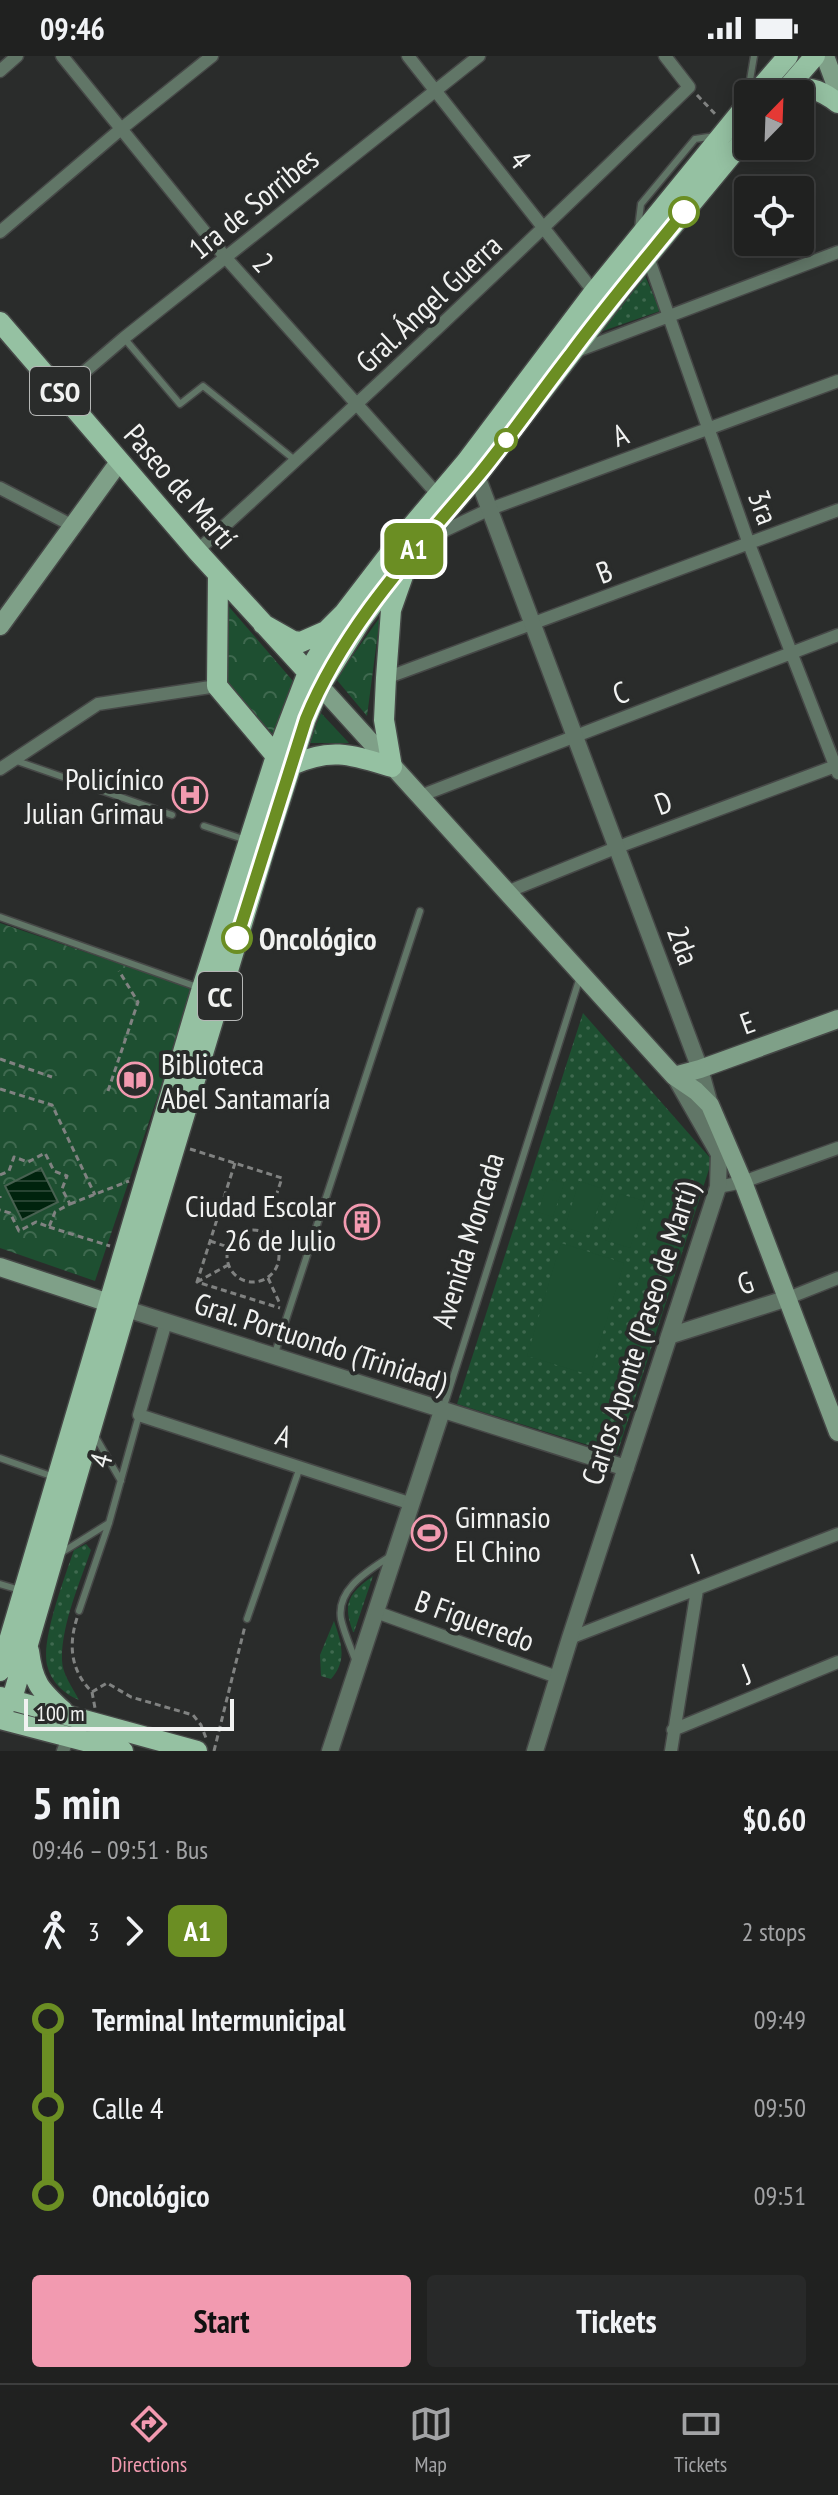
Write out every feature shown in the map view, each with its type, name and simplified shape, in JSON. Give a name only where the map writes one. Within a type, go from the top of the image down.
[{"type":"main road","name":"CC","points":[[766,80],[788,56]]},
{"type":"main road","points":[[795,80],[815,56]]},
{"type":"main road","points":[[825,56],[838,91]]},
{"type":"main road","points":[[814,90],[838,103]]},
{"type":"main road","name":"CC","points":[[314,679],[416,547],[477,476],[570,354],[734,119]]},
{"type":"main road","name":"CC","points":[[30,1634],[91,1429],[118,1306],[125,1251],[202,988],[249,841],[344,613],[594,292],[642,248],[734,150]]},
{"type":"main road","name":"Paseo de Martí","points":[[0,322],[218,575],[314,679]]},
{"type":"main road","points":[[0,626],[119,462]]},
{"type":"main road","points":[[218,575],[217,686],[284,760],[345,753],[392,767],[384,720],[391,610],[416,547]]},
{"type":"main road","points":[[263,624],[293,641],[301,642],[326,631],[344,613]]},
{"type":"main road","name":"Carlos Aponte (Paseo de Martí)","points":[[314,679],[674,1076]]},
{"type":"main road","name":"CC","points":[[5,1647],[57,1478],[176,1144],[284,760]]},
{"type":"main road","name":"E","points":[[674,1076],[838,1019]]},
{"type":"main road","points":[[674,1076],[710,1105]]},
{"type":"main road","name":"2da","points":[[710,1105],[834,1406],[838,1432]]},
{"type":"main road","name":"Gral. Portuondo (Trinidad)","points":[[0,1267],[118,1306]]},
{"type":"main road","points":[[30,1634],[4,1702],[66,1714],[197,1751]]},
{"type":"main road","points":[[30,1634],[32,1673],[44,1693],[66,1714]]},
{"type":"main road","points":[[0,1671],[5,1647]]},
{"type":"main road","points":[[0,1719],[66,1743],[123,1751]]},
{"type":"street","points":[[0,71],[17,56]]},
{"type":"street","name":"2","points":[[62,56],[226,258],[438,495]]},
{"type":"street","name":"4","points":[[408,56],[594,292]]},
{"type":"street","name":"1ra de Sorribes","points":[[61,392],[124,338],[479,56]]},
{"type":"street","points":[[665,56],[689,87]]},
{"type":"street","points":[[0,232],[209,57]]},
{"type":"street","name":"Gral. Ángel Guerra","points":[[197,551],[357,406],[689,87]]},
{"type":"street","name":"3ra","points":[[642,248],[749,544],[837,768]]},
{"type":"street","points":[[570,354],[838,252]]},
{"type":"street","name":"A","points":[[416,547],[490,509],[838,381]]},
{"type":"street","name":"2da","points":[[477,476],[618,847],[700,1069],[710,1105]]},
{"type":"street","points":[[0,488],[73,526]]},
{"type":"street","name":"B","points":[[386,678],[838,510]]},
{"type":"street","name":"C","points":[[420,796],[838,635]]},
{"type":"street","points":[[0,769],[98,704],[217,686]]},
{"type":"street","name":"D","points":[[507,892],[618,847],[837,768]]},
{"type":"street","name":"Carlos Aponte (Paseo de Martí)","points":[[535,1751],[718,1187],[719,1154],[674,1076]]},
{"type":"street","points":[[718,1187],[743,1182],[838,1148]]},
{"type":"street","name":"G","points":[[669,1336],[788,1298],[838,1278]]},
{"type":"street","name":"Gral. Portuondo (Trinidad)","points":[[118,1306],[626,1468]]},
{"type":"street","name":"4","points":[[139,1415],[166,1322]]},
{"type":"street","name":"Avenida Moncada","points":[[330,1751],[442,1411]]},
{"type":"street","name":"A","points":[[139,1415],[412,1504]]},
{"type":"street","name":"I","points":[[570,1638],[838,1534]]},
{"type":"street","points":[[671,1751],[697,1590]]},
{"type":"street","name":"B Figueredo","points":[[376,1612],[557,1677]]},
{"type":"street","name":"J","points":[[673,1730],[838,1662]]},
{"type":"lane","points":[[751,80],[754,56]]},
{"type":"lane","points":[[124,338],[180,404],[203,386],[296,461]]},
{"type":"lane","points":[[14,760],[172,815]]},
{"type":"lane","points":[[204,826],[249,841]]},
{"type":"lane","points":[[274,1356],[420,911]]},
{"type":"lane","points":[[0,917],[202,988]]},
{"type":"lane","name":"Avenida Moncada","points":[[442,1411],[581,974]]},
{"type":"lane","name":"4","points":[[79,1611],[109,1523],[139,1415]]},
{"type":"lane","points":[[91,1429],[121,1481]]},
{"type":"lane","points":[[0,1458],[57,1478]]},
{"type":"lane","points":[[247,1619],[300,1467]]},
{"type":"lane","points":[[53,1558],[109,1523]]},
{"type":"lane","points":[[358,1668],[341,1617],[343,1601],[350,1586],[396,1553]]},
{"type":"lane","points":[[0,1584],[23,1592]]},
{"type":"path","points":[[689,87],[712,111]]},
{"type":"path","points":[[108,1091],[138,1002],[111,958]]},
{"type":"path","points":[[0,1059],[52,1077]]},
{"type":"path","points":[[0,1089],[52,1105],[95,1195]]},
{"type":"path","points":[[176,1144],[282,1178],[277,1193]]},
{"type":"path","points":[[0,1175],[9,1171],[14,1157],[28,1162],[45,1153],[54,1171],[67,1176],[62,1189],[70,1204]]},
{"type":"path","points":[[197,1282],[235,1163]]},
{"type":"path","points":[[49,1227],[55,1212],[70,1204],[129,1181],[144,1187]]},
{"type":"path","points":[[0,1210],[10,1213],[19,1231],[36,1222],[125,1251]]},
{"type":"path","points":[[254,1229],[270,1235],[279,1248],[280,1257],[274,1272],[261,1281],[245,1281],[228,1265],[228,1247],[238,1234],[246,1230],[254,1229]]},
{"type":"path","points":[[210,1241],[228,1247]]},
{"type":"path","points":[[197,1282],[228,1265]]},
{"type":"path","points":[[197,1282],[282,1309],[268,1278]]},
{"type":"path","points":[[79,1611],[71,1649],[81,1681],[92,1692],[107,1683],[131,1697],[193,1715],[201,1725]]},
{"type":"path","points":[[214,1751],[247,1619]]},
{"type":"green space","points":[[644,273],[660,311],[600,332]]},
{"type":"green space","points":[[224,601],[293,681],[275,736],[220,680]]},
{"type":"green space","points":[[380,617],[367,716],[336,679]]},
{"type":"green space","points":[[321,713],[349,743],[309,743]]},
{"type":"green space","points":[[0,923],[194,989],[95,1281],[0,1248]]},
{"type":"green space","points":[[583,1013],[712,1160],[617,1454],[457,1404]]},
{"type":"green space","points":[[549,1179],[564,1183],[553,1217],[538,1212]]},
{"type":"green space","points":[[579,1181],[604,1189],[589,1235],[565,1227]]},
{"type":"green space","points":[[620,1194],[645,1201],[630,1248],[605,1240]]},
{"type":"green space","points":[[656,1213],[671,1217],[660,1251],[645,1246]]},
{"type":"green space","points":[[561,1243],[624,1263],[590,1375],[527,1356]]},
{"type":"green space","points":[[86,1544],[91,1550],[72,1604],[62,1660],[68,1681],[79,1700],[55,1682],[47,1665],[46,1654],[55,1608],[74,1550]]},
{"type":"green space","points":[[373,1576],[353,1632],[348,1613],[350,1600],[358,1588]]},
{"type":"green space","points":[[334,1621],[341,1644],[341,1658],[331,1679],[321,1676],[320,1655]]},
{"type":"shaded area","points":[[41,1168],[58,1202],[22,1220],[5,1186]]},
{"type":"bus line","name":"A1","points":[[237,938],[306,719],[320,686],[362,619],[412,552],[506,440],[623,286],[684,212]]},
{"type":"place","name":"Policínico Julian Grimau","points":[[190,795]]},
{"type":"place","name":"Oncológico","points":[[237,938]]},
{"type":"place","name":"Biblioteca Abel Santamaría","points":[[135,1080]]},
{"type":"place","name":"Ciudad Escolar 26 de Julio","points":[[362,1222]]},
{"type":"place","name":"Gimnasio El Chino","points":[[429,1533]]}]
